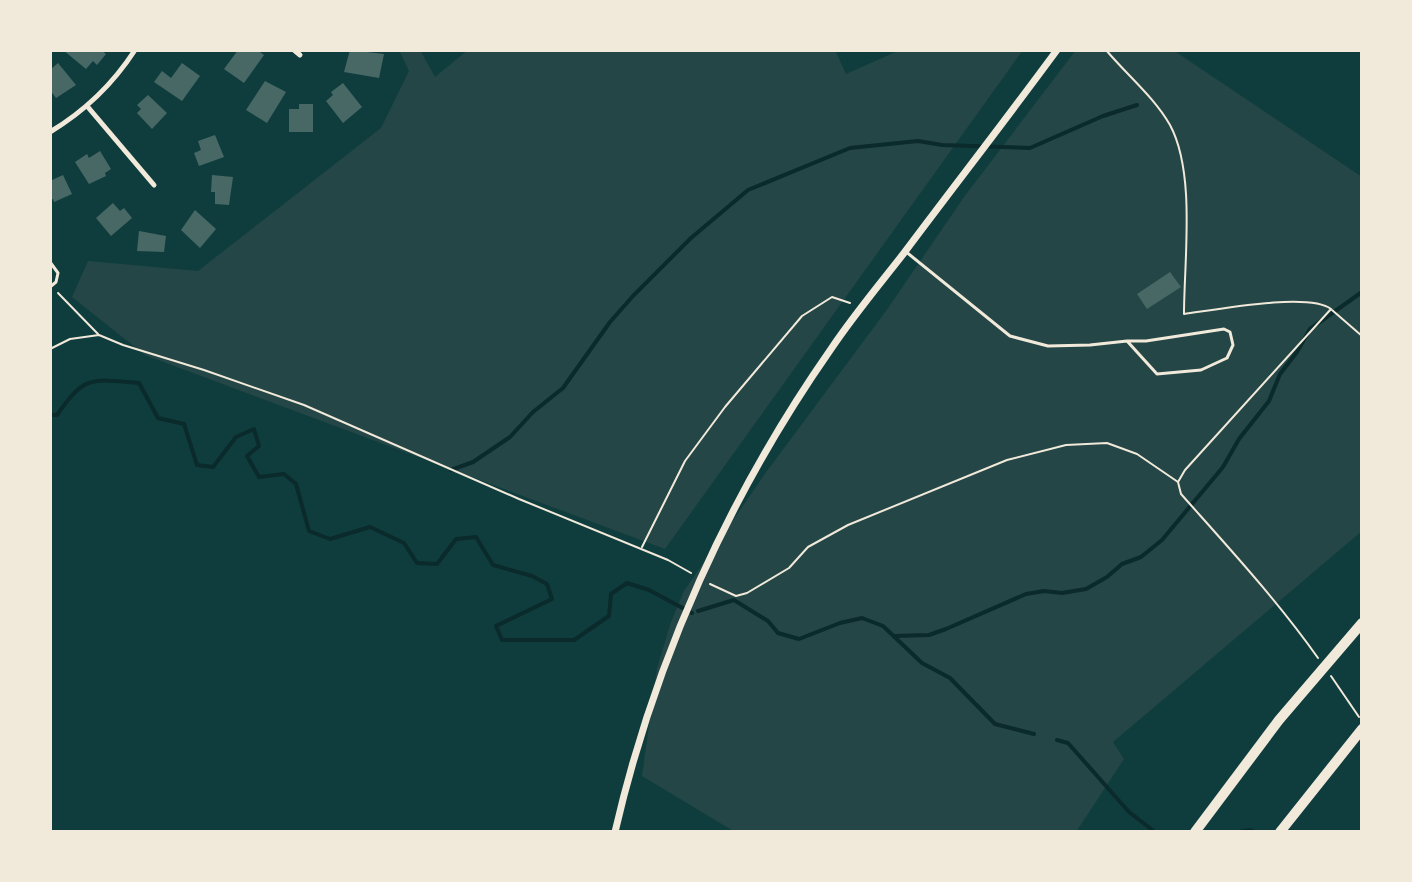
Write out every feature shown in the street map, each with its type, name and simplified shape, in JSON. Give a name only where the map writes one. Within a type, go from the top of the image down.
[{"type":"highway","points":[[1195,832],[1244,764],[1362,623]]},
{"type":"highway","points":[[1280,832],[1362,729]]},
{"type":"street","points":[[50,132],[87,106],[117,75],[135,50]]},
{"type":"street","points":[[615,832],[636,750],[680,626],[720,534],[780,427],[831,348],[1057,50]]},
{"type":"street","points":[[87,106],[154,185]]},
{"type":"lane","points":[[905,251],[1010,336],[1048,346],[1127,341],[1146,341],[1224,329],[1230,332],[1233,345],[1227,358],[1201,370],[1157,374],[1127,341]]},
{"type":"lane","points":[[50,262],[58,273],[51,286]]},
{"type":"path","points":[[1106,50],[1161,111],[1177,140],[1187,224],[1184,314],[1245,306],[1318,302],[1331,309],[1362,336]]},
{"type":"path","points":[[51,286],[99,335],[304,405],[519,499],[641,548],[691,573]]},
{"type":"path","points":[[641,548],[685,461],[725,407],[802,316],[832,297],[862,307]]},
{"type":"path","points":[[1178,482],[1185,470],[1331,309]]},
{"type":"path","points":[[50,349],[70,339],[99,335]]},
{"type":"path","points":[[703,580],[736,596],[747,593],[789,568],[808,547],[848,525],[1007,460],[1066,445],[1107,443],[1137,454],[1178,482],[1181,494],[1252,578],[1288,615]]},
{"type":"shaded area","points":[[399,50],[420,50],[435,77],[468,50],[835,50],[846,74],[900,50],[1023,50],[665,549],[145,355],[72,297],[88,261],[198,271],[381,128],[409,71]]},
{"type":"shaded area","points":[[1076,50],[1173,50],[1362,177],[1362,531],[1113,742],[1124,759],[1076,832],[735,832],[642,776],[657,668],[684,591],[767,471],[886,311],[964,197]]},
{"type":"building","points":[[63,50],[101,50],[106,54],[97,65],[93,61],[86,69]]},
{"type":"building","points":[[238,50],[257,50],[264,55],[244,83],[224,69]]},
{"type":"building","points":[[350,50],[384,54],[379,78],[344,72]]},
{"type":"building","points":[[58,63],[76,85],[56,98],[50,90],[50,70]]},
{"type":"building","points":[[182,63],[200,76],[182,101],[154,82],[162,71],[171,78]]},
{"type":"building","points":[[265,81],[286,92],[267,123],[246,110]]},
{"type":"building","points":[[343,83],[362,107],[343,123],[326,101],[333,95],[331,92]]},
{"type":"building","points":[[148,95],[167,113],[152,129],[137,113],[141,109],[137,105]]},
{"type":"building","points":[[299,104],[313,104],[313,132],[289,132],[289,109],[299,109]]},
{"type":"building","points":[[215,135],[224,157],[199,166],[194,153],[201,150],[198,141]]},
{"type":"building","points":[[100,151],[111,169],[105,173],[106,176],[89,184],[75,162],[87,154],[89,158]]},
{"type":"building","points":[[63,175],[72,194],[54,202],[50,200],[50,181]]},
{"type":"building","points":[[212,175],[233,177],[229,205],[215,204],[215,192],[211,192]]},
{"type":"building","points":[[113,203],[120,211],[124,208],[132,218],[111,236],[96,218]]},
{"type":"building","points":[[195,210],[216,229],[200,248],[181,230]]},
{"type":"building","points":[[139,231],[166,236],[164,252],[137,251]]},
{"type":"building","points":[[1170,272],[1181,287],[1147,309],[1137,294]]},
{"type":"waterway","points":[[451,470],[473,462],[510,437],[533,412],[563,388],[610,322],[633,296],[691,238],[748,190],[850,148],[918,141],[942,145],[1030,148],[1103,116],[1137,105]]},
{"type":"waterway","points":[[894,636],[929,635],[1026,594],[1086,589],[1122,564],[1141,557],[1162,540],[1223,467],[1239,439],[1269,401],[1280,374],[1310,329],[1362,292]]},
{"type":"waterway","points":[[50,415],[57,415],[75,392],[91,382],[139,383],[158,418],[184,424],[197,465],[213,467],[236,437],[254,429],[259,446],[247,456],[259,477],[284,474],[296,484],[309,531],[330,539],[370,527],[404,543],[417,563],[437,564],[456,539],[476,537],[493,565],[532,576],[547,584],[552,599],[496,626],[502,640],[574,640],[609,616],[611,594],[627,583],[649,590],[692,613]]},
{"type":"waterway","points":[[698,611],[734,600],[768,621],[778,633],[799,639],[862,618],[883,626],[922,663],[950,678],[995,724],[1034,734]]},
{"type":"waterway","points":[[1057,740],[1068,743],[1129,812],[1155,832]]},
{"type":"waterway","points":[[1239,832],[1255,832]]}]
